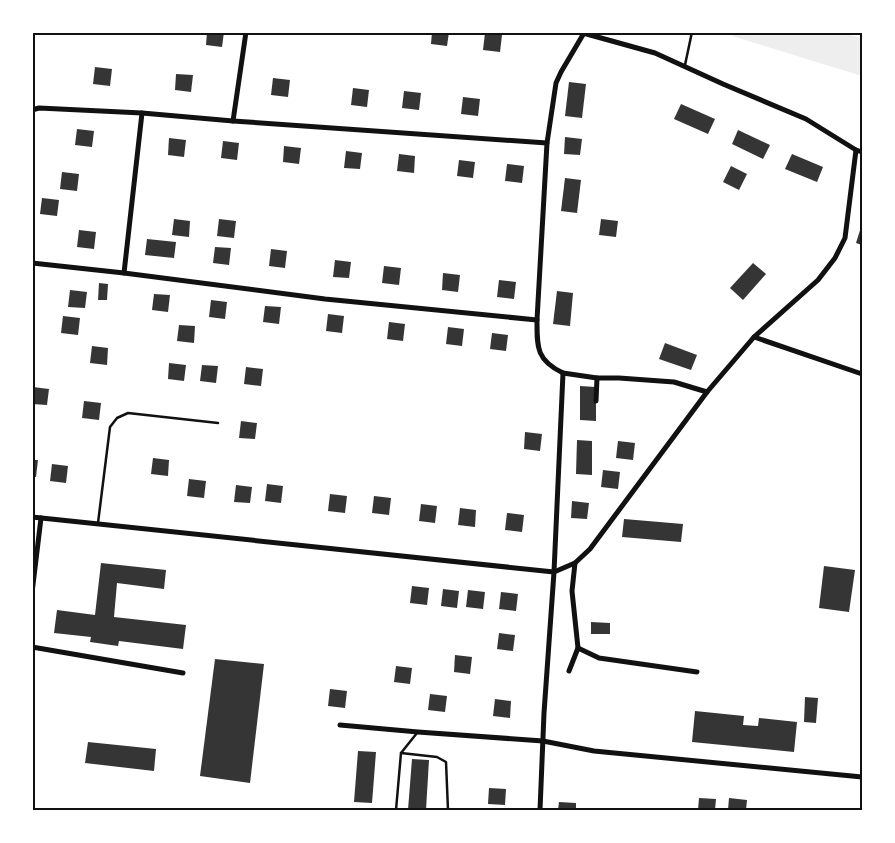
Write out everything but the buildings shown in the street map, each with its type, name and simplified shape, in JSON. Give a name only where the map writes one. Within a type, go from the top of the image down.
[{"type":"street","points":[[233,121],[246,32]]},
{"type":"street","points":[[707,392],[674,382],[597,378],[564,373],[544,360],[537,346],[546,143],[556,83],[583,33],[655,53],[723,84],[806,118],[862,152]]},
{"type":"street","points":[[32,110],[39,108],[142,113],[546,143]]},
{"type":"street","points":[[124,273],[142,113]]},
{"type":"street","points":[[32,517],[554,572],[575,563],[590,549],[707,392],[754,337],[818,280],[835,258],[845,238],[856,150]]},
{"type":"street","points":[[32,263],[325,299],[537,320]]},
{"type":"street","points":[[754,337],[862,374]]},
{"type":"street","points":[[540,810],[564,373]]},
{"type":"street","points":[[596,401],[597,378]]},
{"type":"street","points":[[32,593],[41,518]]},
{"type":"street","points":[[569,672],[578,648],[572,591],[575,563]]},
{"type":"street","points":[[32,647],[183,673]]},
{"type":"street","points":[[578,648],[599,658],[697,672]]},
{"type":"street","points":[[340,725],[543,741],[594,751],[862,778]]},
{"type":"lane","points":[[685,67],[692,32]]},
{"type":"lane","points":[[98,523],[110,427],[117,418],[128,414],[218,423]]},
{"type":"lane","points":[[396,810],[401,753],[418,732]]},
{"type":"lane","points":[[401,753],[437,757],[446,762],[448,810]]},
{"type":"shaded area","points":[[733,33],[841,33],[862,38],[862,76],[732,36]]}]
